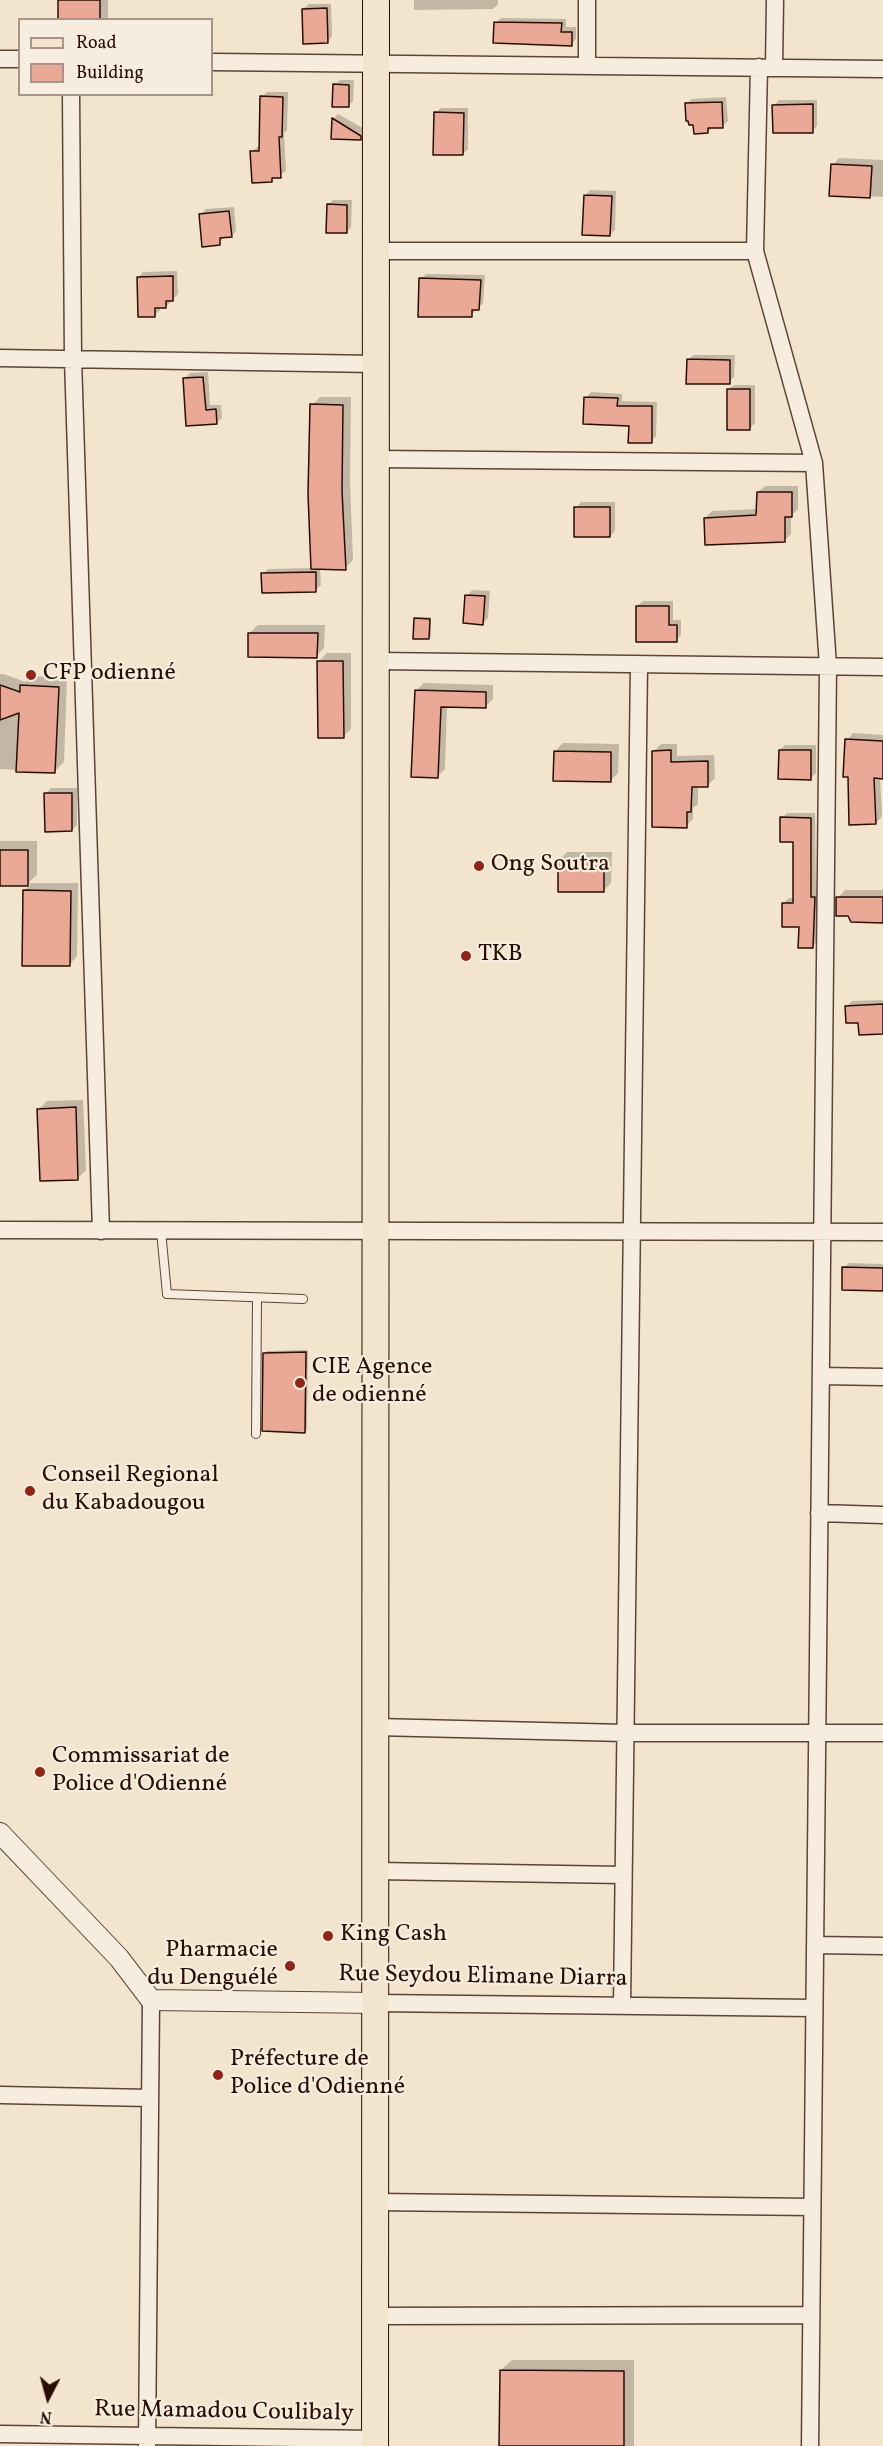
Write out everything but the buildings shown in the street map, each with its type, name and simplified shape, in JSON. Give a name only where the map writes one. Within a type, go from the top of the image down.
[{"type":"main road","points":[[375,2442],[376,0]]},
{"type":"street","points":[[587,0],[587,66]]},
{"type":"street","points":[[775,0],[766,68],[755,252],[814,463],[828,666],[810,2446]]},
{"type":"street","points":[[0,59],[18,59]]},
{"type":"street","points":[[213,62],[883,69]]},
{"type":"street","points":[[71,96],[73,359],[102,1231]]},
{"type":"street","points":[[376,251],[755,252]]},
{"type":"street","points":[[0,358],[376,364]]},
{"type":"street","points":[[376,459],[814,463]]},
{"type":"street","points":[[376,661],[883,667]]},
{"type":"street","points":[[622,2005],[639,664]]},
{"type":"street","points":[[0,1230],[883,1232]]},
{"type":"street","points":[[821,1376],[883,1377]]},
{"type":"street","points":[[819,1514],[883,1515]]},
{"type":"street","points":[[375,1727],[625,1733],[883,1733]]},
{"type":"street","points":[[0,1833],[119,1958],[151,2000],[147,2441]]},
{"type":"street","points":[[375,1871],[623,1875]]},
{"type":"street","points":[[815,1945],[883,1946]]},
{"type":"street","name":"Rue Seydou Elimane Diarra","points":[[151,2000],[814,2008]]},
{"type":"street","points":[[0,2095],[150,2098]]},
{"type":"street","points":[[375,2202],[812,2207]]},
{"type":"street","points":[[375,2316],[811,2315]]},
{"type":"street","name":"Rue Mamadou Coulibaly","points":[[0,2434],[147,2441],[375,2442]]},
{"type":"lane","points":[[161,1231],[166,1294],[303,1299]]},
{"type":"lane","points":[[256,1434],[257,1298]]},
{"type":"place","name":"CFP odienné","points":[[31,675]]},
{"type":"place","name":"Ong Soutra","points":[[479,866]]},
{"type":"place","name":"TKB","points":[[466,956]]},
{"type":"place","name":"CIE Agence de odienné","points":[[300,1383]]},
{"type":"place","name":"Conseil Regional du Kabadougou","points":[[30,1491]]},
{"type":"place","name":"Commissariat de Police d'Odienné","points":[[40,1772]]},
{"type":"place","name":"King Cash","points":[[328,1936]]},
{"type":"place","name":"Pharmacie du Denguélé","points":[[290,1966]]},
{"type":"place","name":"Préfecture de Police d'Odienné","points":[[218,2075]]}]
